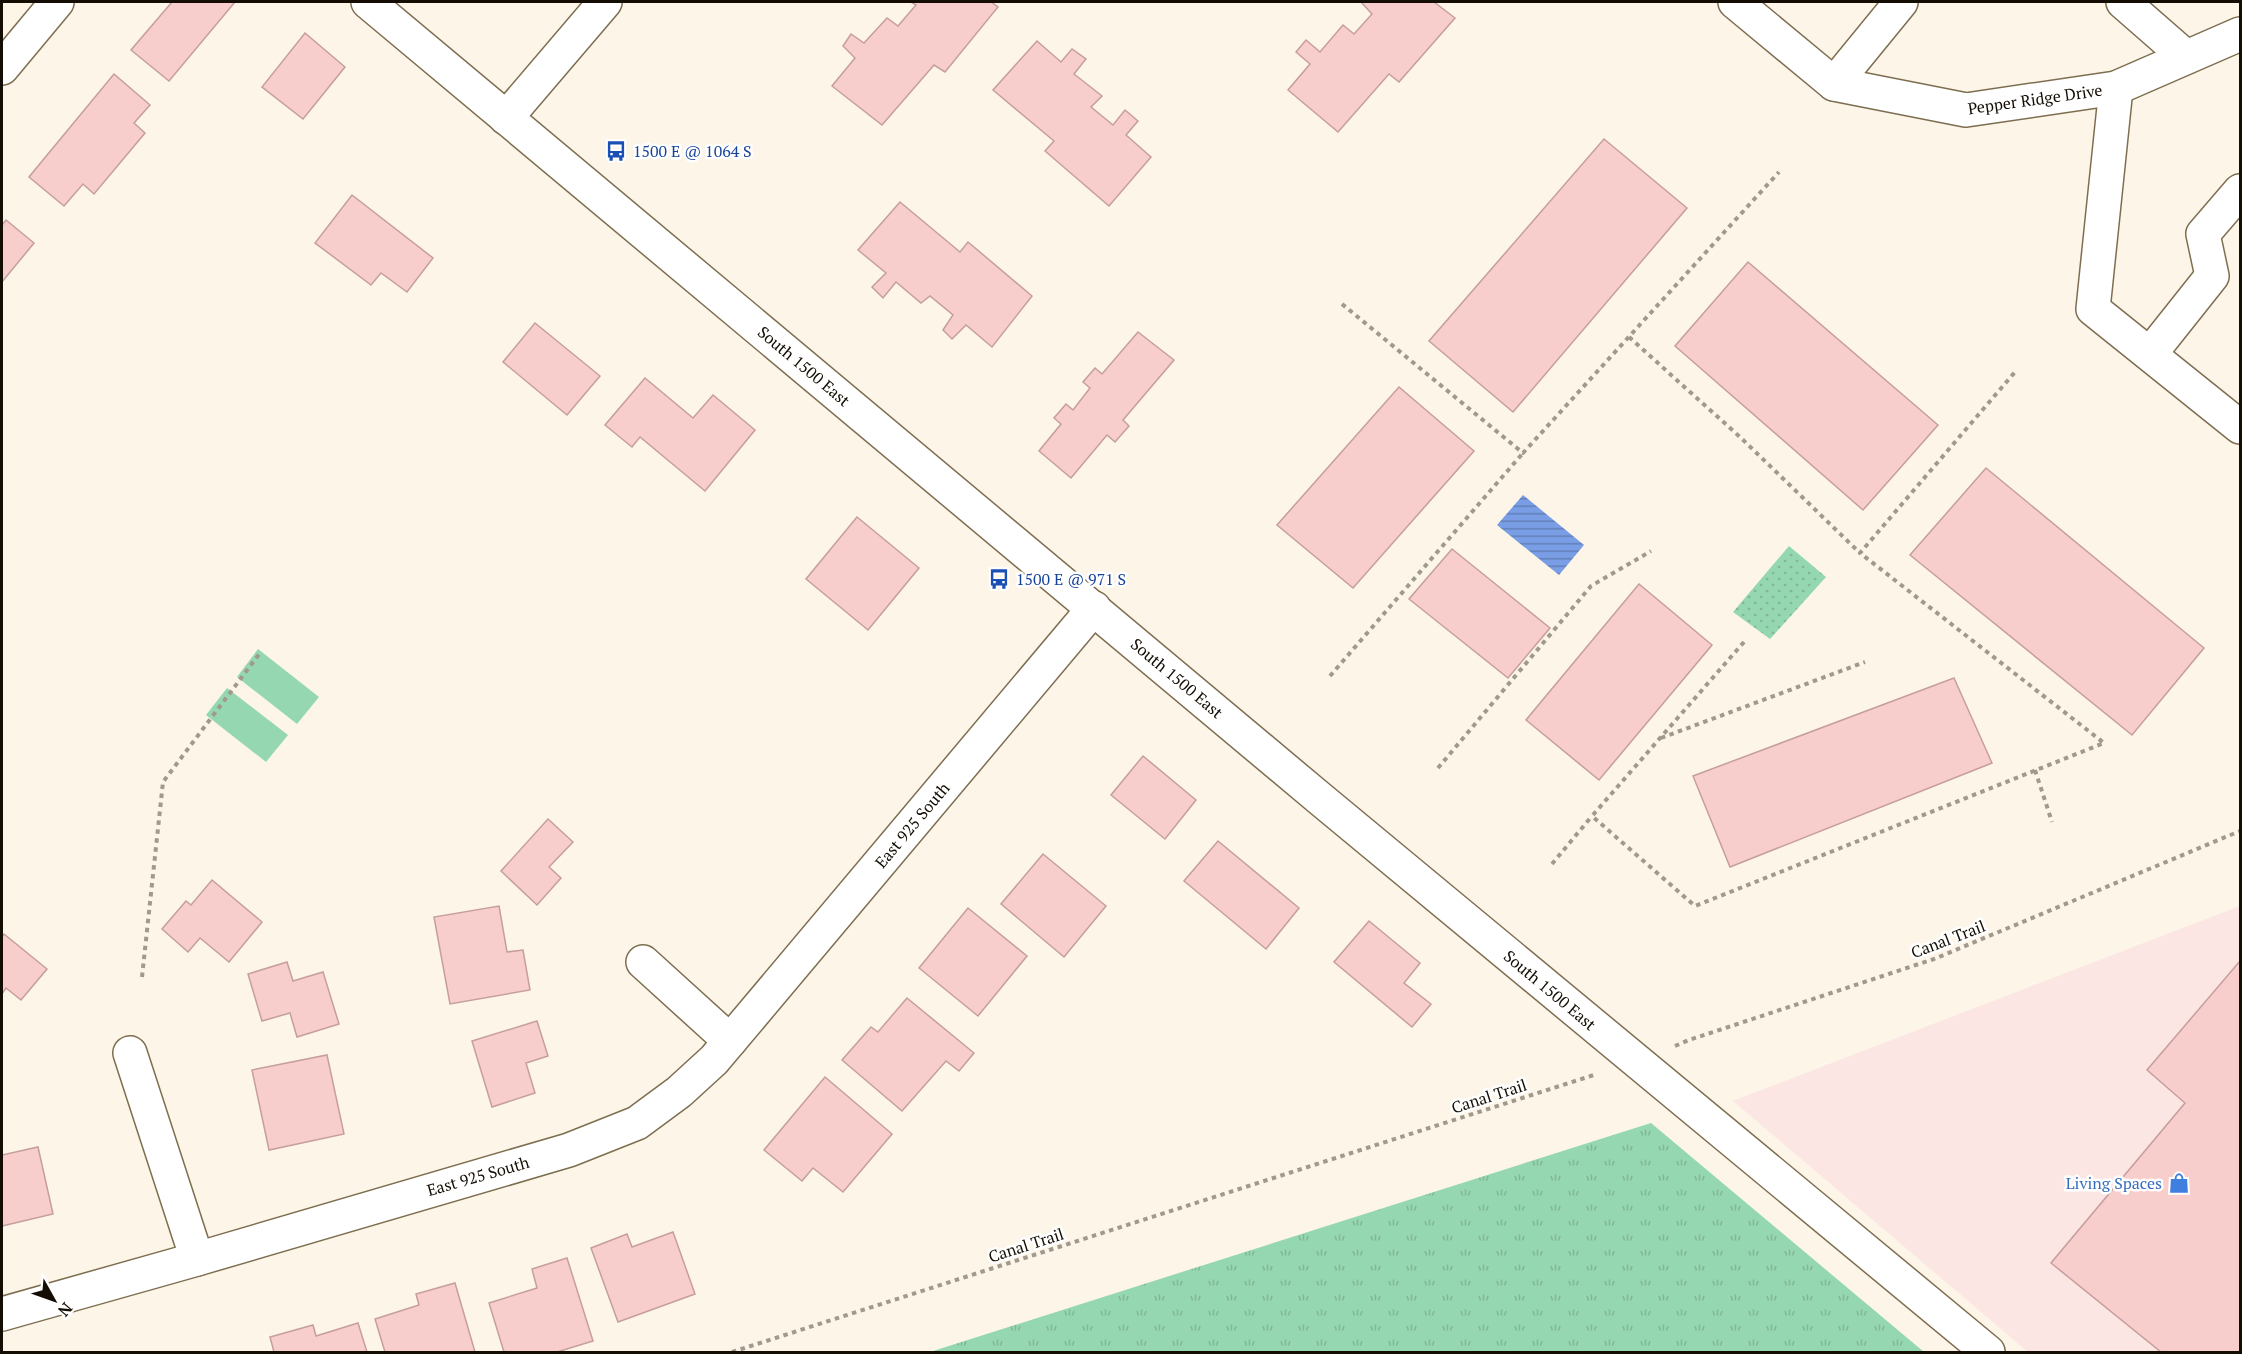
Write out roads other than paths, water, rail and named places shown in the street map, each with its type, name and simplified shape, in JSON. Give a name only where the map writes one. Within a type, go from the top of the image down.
[{"type":"street","points":[[2,68],[57,2]]},
{"type":"street","name":"South 1500 East","points":[[368,2],[1988,1353]]},
{"type":"street","points":[[506,117],[604,2]]},
{"type":"street","name":"Pepper Ridge Drive","points":[[1735,2],[1834,84],[1966,110],[2116,88],[2241,34]]},
{"type":"street","points":[[1834,84],[1901,2]]},
{"type":"street","points":[[2123,2],[2186,57]]},
{"type":"street","name":"Pepper Ridge Drive","points":[[2116,88],[2093,309],[2241,427]]},
{"type":"street","points":[[2150,354],[2212,276],[2204,234],[2241,191]]},
{"type":"street","name":"East 925 South","points":[[2,1314],[568,1150],[637,1123],[679,1092],[714,1060],[1094,608]]},
{"type":"street","points":[[643,962],[730,1041]]},
{"type":"street","points":[[130,1053],[197,1259]]},
{"type":"water","points":[[1523,495],[1584,545],[1559,575],[1497,525]]},
{"type":"place","name":"1500 E @ 1064 S","points":[[616,151]]},
{"type":"place","name":"1500 E @ 971 S","points":[[999,579]]},
{"type":"place","name":"Living Spaces","points":[[2179,1183]]}]
